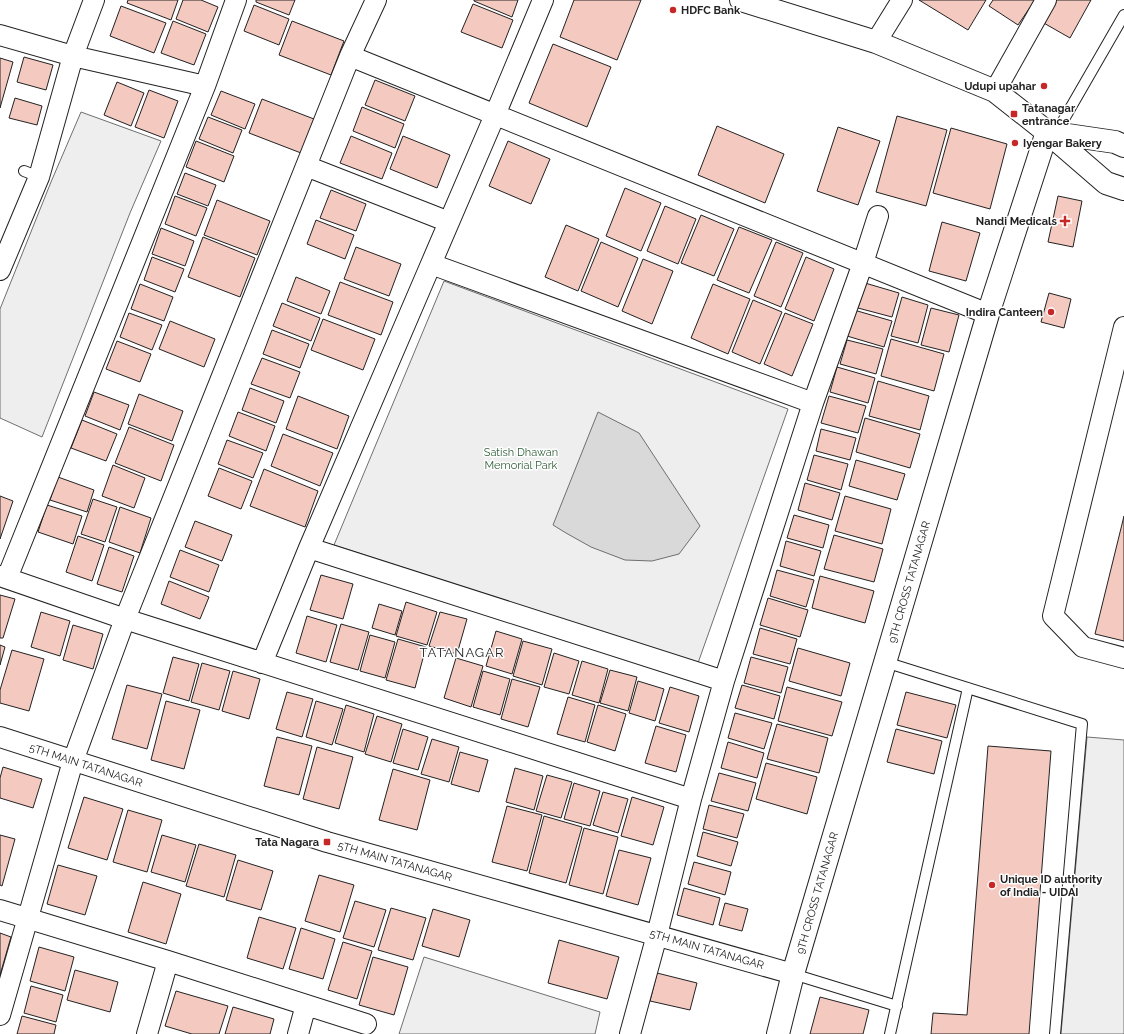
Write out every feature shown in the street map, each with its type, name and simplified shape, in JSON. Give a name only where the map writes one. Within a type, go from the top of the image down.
[{"type":"street","points":[[0,270],[73,56],[94,0]]},
{"type":"street","points":[[236,0],[205,86],[3,577],[125,619],[691,800]]},
{"type":"street","points":[[0,1015],[74,761],[125,619],[350,56],[376,0]]},
{"type":"street","points":[[262,663],[309,548],[543,0]]},
{"type":"street","points":[[741,0],[876,42],[995,91],[1052,132],[1106,183],[1124,189]]},
{"type":"street","points":[[876,42],[902,0]]},
{"type":"street","points":[[995,91],[1046,0]]},
{"type":"street","points":[[0,35],[73,56],[205,86]]},
{"type":"street","points":[[350,56],[988,314]]},
{"type":"street","points":[[1052,132],[1115,142],[1124,146]]},
{"type":"street","name":"9TH CROSS TATANAGAR","points":[[778,1034],[793,974],[988,314],[1052,132]]},
{"type":"street","points":[[306,166],[449,222]]},
{"type":"street","points":[[630,1034],[691,800],[724,681],[813,403],[863,263],[878,216]]},
{"type":"street","points":[[431,264],[813,403]]},
{"type":"street","points":[[1124,327],[1053,616],[1083,647],[1124,658]]},
{"type":"street","points":[[309,548],[724,681]]},
{"type":"street","name":"5TH MAIN TATANAGAR","points":[[0,737],[327,842],[793,974]]},
{"type":"street","points":[[0,910],[168,961],[366,1024]]},
{"type":"street","points":[[147,1034],[168,961]]},
{"type":"street","points":[[298,1034],[306,1005]]},
{"type":"lane","points":[[1052,132],[1124,15]]},
{"type":"lane","points":[[885,662],[1082,724],[1055,1034]]},
{"type":"lane","points":[[890,1034],[968,688]]},
{"type":"lane","points":[[793,974],[897,1006]]},
{"type":"green space","points":[[81,112],[161,141],[130,213],[42,437],[0,418],[0,309]]},
{"type":"green space","name":"Satish Dhawan Memorial Park","points":[[444,281],[788,409],[698,663],[334,545]]},
{"type":"green space","points":[[1087,737],[1124,740],[1124,1034],[1061,1034]]},
{"type":"green space","points":[[424,957],[600,1012],[595,1034],[399,1034]]},
{"type":"shaded area","points":[[598,412],[639,433],[700,526],[679,554],[652,561],[625,560],[591,547],[553,525]]},
{"type":"building","points":[[128,0],[178,0],[171,20],[127,3]]},
{"type":"building","points":[[183,0],[201,0],[218,7],[208,32],[176,19]]},
{"type":"building","points":[[256,0],[295,0],[289,15],[256,2]]},
{"type":"building","points":[[474,0],[518,0],[512,17]]},
{"type":"building","points":[[574,0],[641,0],[617,60],[560,37]]},
{"type":"building","points":[[919,0],[986,0],[968,30]]},
{"type":"building","points":[[993,0],[1035,0],[1018,25],[989,6]]},
{"type":"building","points":[[1054,0],[1091,0],[1070,38],[1042,22]]},
{"type":"building","points":[[473,4],[513,20],[502,48],[461,32]]},
{"type":"building","points":[[254,5],[289,19],[279,45],[244,31]]},
{"type":"building","points":[[121,6],[166,23],[154,53],[110,36]]},
{"type":"building","points":[[173,21],[206,34],[194,65],[161,53]]},
{"type":"building","points":[[292,21],[344,41],[331,75],[279,55]]},
{"type":"building","points":[[553,44],[611,67],[587,127],[529,103]]},
{"type":"building","points":[[24,57],[53,65],[46,90],[17,82]]},
{"type":"building","points":[[0,58],[13,62],[0,108]]},
{"type":"building","points":[[375,80],[415,96],[405,121],[365,105]]},
{"type":"building","points":[[117,82],[144,93],[131,126],[104,115]]},
{"type":"building","points":[[149,90],[178,101],[164,138],[135,127]]},
{"type":"building","points":[[221,91],[255,104],[245,129],[211,115]]},
{"type":"building","points":[[15,98],[42,106],[37,125],[9,118]]},
{"type":"building","points":[[262,99],[314,119],[301,153],[249,133]]},
{"type":"building","points":[[362,107],[404,124],[395,148],[353,131]]},
{"type":"building","points":[[897,116],[947,130],[926,206],[876,192]]},
{"type":"building","points":[[208,117],[242,130],[233,153],[199,139]]},
{"type":"building","points":[[717,126],[784,154],[765,203],[698,175]]},
{"type":"building","points":[[838,127],[880,141],[858,205],[817,191]]},
{"type":"building","points":[[951,128],[1007,144],[990,209],[933,193]]},
{"type":"building","points":[[351,136],[392,153],[382,179],[340,163]]},
{"type":"building","points":[[403,136],[450,155],[437,188],[390,169]]},
{"type":"building","points":[[196,141],[234,156],[224,182],[186,167]]},
{"type":"building","points":[[508,141],[550,159],[531,204],[489,186]]},
{"type":"building","points":[[185,173],[216,185],[208,206],[177,194]]},
{"type":"building","points":[[625,188],[661,203],[641,251],[606,236]]},
{"type":"building","points":[[331,190],[366,204],[356,231],[320,218]]},
{"type":"building","points":[[175,196],[207,208],[196,236],[165,224]]},
{"type":"building","name":"Nandi Medicals","points":[[1058,196],[1082,201],[1073,247],[1048,242]]},
{"type":"building","points":[[217,200],[270,221],[257,255],[204,235]]},
{"type":"building","points":[[665,206],[696,219],[678,264],[647,251]]},
{"type":"building","points":[[701,215],[734,229],[714,276],[681,263]]},
{"type":"building","points":[[316,220],[354,235],[345,259],[307,244]]},
{"type":"building","points":[[942,222],[980,233],[966,281],[929,271]]},
{"type":"building","points":[[566,225],[599,239],[578,291],[545,277]]},
{"type":"building","points":[[739,227],[772,240],[749,293],[717,280]]},
{"type":"building","points":[[161,228],[194,241],[185,266],[152,254]]},
{"type":"building","points":[[203,237],[255,258],[240,297],[188,277]]},
{"type":"building","points":[[601,242],[638,258],[618,307],[581,291]]},
{"type":"building","points":[[776,242],[803,253],[781,307],[754,296]]},
{"type":"building","points":[[356,247],[401,264],[389,296],[344,279]]},
{"type":"building","points":[[152,257],[184,269],[175,292],[144,280]]},
{"type":"building","points":[[806,257],[834,269],[814,321],[785,309]]},
{"type":"building","points":[[643,259],[673,271],[652,324],[622,311]]},
{"type":"building","points":[[296,277],[330,291],[321,314],[287,301]]},
{"type":"building","points":[[340,282],[393,302],[381,335],[328,315]]},
{"type":"building","points":[[865,283],[899,293],[892,317],[858,308]]},
{"type":"building","points":[[140,284],[173,297],[164,321],[131,309]]},
{"type":"building","points":[[713,284],[750,299],[728,354],[691,338]]},
{"type":"building","points":[[1049,293],[1071,299],[1064,328],[1041,322]]},
{"type":"building","points":[[902,297],[928,305],[918,343],[891,336]]},
{"type":"building","points":[[753,300],[782,312],[760,364],[732,352]]},
{"type":"building","points":[[282,303],[320,318],[311,341],[273,326]]},
{"type":"building","points":[[931,308],[959,315],[949,352],[921,345]]},
{"type":"building","points":[[854,310],[892,321],[884,347],[847,336]]},
{"type":"building","points":[[129,313],[162,325],[152,350],[120,337]]},
{"type":"building","points":[[785,313],[813,324],[792,376],[764,364]]},
{"type":"building","points":[[323,319],[375,339],[363,370],[311,350]]},
{"type":"building","points":[[170,321],[215,339],[204,367],[159,349]]},
{"type":"building","points":[[272,330],[309,344],[300,368],[263,354]]},
{"type":"building","points":[[891,339],[944,354],[934,391],[881,376]]},
{"type":"building","points":[[847,340],[883,349],[876,374],[840,364]]},
{"type":"building","points":[[117,341],[151,354],[140,382],[106,369]]},
{"type":"building","points":[[262,358],[300,372],[290,398],[251,384]]},
{"type":"building","points":[[837,367],[875,378],[868,403],[830,392]]},
{"type":"building","points":[[878,381],[929,396],[920,430],[869,416]]},
{"type":"building","points":[[250,388],[284,401],[276,423],[242,410]]},
{"type":"building","points":[[94,392],[129,405],[120,430],[85,416]]},
{"type":"building","points":[[139,394],[183,411],[172,441],[128,424]]},
{"type":"building","points":[[298,396],[349,416],[337,449],[286,429]]},
{"type":"building","points":[[829,396],[866,406],[858,433],[821,423]]},
{"type":"building","points":[[238,412],[275,426],[266,451],[229,436]]},
{"type":"building","points":[[865,418],[920,434],[910,468],[856,452]]},
{"type":"building","points":[[82,420],[117,434],[106,461],[71,448]]},
{"type":"building","points":[[129,427],[174,445],[161,481],[115,463]]},
{"type":"building","points":[[821,429],[856,438],[850,460],[816,451]]},
{"type":"building","points":[[283,434],[333,453],[320,486],[271,466]]},
{"type":"building","points":[[227,440],[263,453],[253,478],[218,464]]},
{"type":"building","points":[[814,455],[848,464],[841,490],[807,480]]},
{"type":"building","points":[[856,460],[905,474],[897,500],[849,486]]},
{"type":"building","points":[[113,465],[145,478],[134,508],[102,496]]},
{"type":"building","points":[[219,468],[252,481],[241,509],[208,496]]},
{"type":"building","points":[[264,469],[318,491],[305,527],[250,506]]},
{"type":"building","points":[[58,477],[94,490],[87,512],[50,500]]},
{"type":"building","points":[[805,483],[840,493],[832,520],[798,510]]},
{"type":"building","points":[[0,496],[13,501],[0,539]]},
{"type":"building","points":[[845,496],[891,509],[882,544],[835,531]]},
{"type":"building","points":[[93,499],[117,507],[105,542],[81,534]]},
{"type":"building","points":[[47,505],[82,516],[73,544],[38,532]]},
{"type":"building","points":[[120,507],[151,518],[140,553],[109,542]]},
{"type":"building","points":[[794,515],[829,525],[823,548],[787,538]]},
{"type":"building","points":[[1124,516],[1124,641],[1095,634]]},
{"type":"building","points":[[195,521],[232,535],[222,561],[185,547]]},
{"type":"building","points":[[834,535],[883,549],[874,582],[824,569]]},
{"type":"building","points":[[78,536],[104,545],[92,581],[66,572]]},
{"type":"building","points":[[786,541],[821,551],[814,576],[780,566]]},
{"type":"building","points":[[109,547],[134,556],[122,592],[97,584]]},
{"type":"building","points":[[180,550],[219,565],[209,592],[170,577]]},
{"type":"building","points":[[777,570],[814,580],[806,607],[770,596]]},
{"type":"building","points":[[321,575],[353,584],[343,619],[310,610]]},
{"type":"building","points":[[820,576],[874,591],[865,623],[812,608]]},
{"type":"building","points":[[169,581],[209,597],[200,619],[161,604]]},
{"type":"building","points":[[0,595],[15,599],[3,638],[0,638]]},
{"type":"building","points":[[768,598],[808,610],[800,637],[760,625]]},
{"type":"building","points":[[406,602],[437,612],[427,645],[396,636]]},
{"type":"building","points":[[379,604],[402,611],[395,635],[372,628]]},
{"type":"building","points":[[41,612],[70,621],[60,656],[31,647]]},
{"type":"building","points":[[440,612],[467,619],[457,654],[429,646]]},
{"type":"building","points":[[307,616],[337,625],[326,662],[296,653]]},
{"type":"building","points":[[341,624],[369,632],[358,670],[330,662]]},
{"type":"building","points":[[73,625],[103,634],[93,669],[63,660]]},
{"type":"building","points":[[760,628],[797,639],[790,664],[753,654]]},
{"type":"building","points":[[496,631],[522,639],[512,674],[486,666]]},
{"type":"building","points":[[370,635],[395,642],[385,678],[360,671]]},
{"type":"building","points":[[398,639],[426,647],[415,688],[386,680]]},
{"type":"building","points":[[523,641],[552,649],[542,685],[513,676]]},
{"type":"building","points":[[0,645],[5,647],[0,665]]},
{"type":"building","points":[[798,648],[850,663],[841,696],[789,681]]},
{"type":"building","points":[[12,650],[44,659],[29,711],[0,703],[0,690]]},
{"type":"building","points":[[554,653],[579,661],[569,694],[544,687]]},
{"type":"building","points":[[173,657],[199,664],[189,701],[163,693]]},
{"type":"building","points":[[751,657],[788,667],[781,693],[744,683]]},
{"type":"building","points":[[456,658],[483,666],[471,707],[444,698]]},
{"type":"building","points":[[582,661],[608,669],[599,703],[572,695]]},
{"type":"building","points":[[202,663],[230,671],[219,710],[191,702]]},
{"type":"building","points":[[610,670],[637,677],[628,711],[600,703]]},
{"type":"building","points":[[233,671],[260,679],[249,719],[222,711]]},
{"type":"building","points":[[483,671],[510,679],[500,715],[473,707]]},
{"type":"building","points":[[512,679],[540,687],[528,727],[501,719]]},
{"type":"building","points":[[638,681],[664,689],[655,721],[629,713]]},
{"type":"building","points":[[127,685],[162,694],[147,749],[112,739]]},
{"type":"building","points":[[742,685],[780,696],[774,719],[735,708]]},
{"type":"building","points":[[670,687],[699,696],[689,732],[659,723]]},
{"type":"building","points":[[787,687],[842,702],[832,736],[778,721]]},
{"type":"building","points":[[287,692],[313,699],[302,737],[276,729]]},
{"type":"building","points":[[906,692],[956,705],[947,738],[897,725]]},
{"type":"building","points":[[568,697],[595,705],[585,742],[557,734]]},
{"type":"building","points":[[166,701],[200,710],[184,769],[151,760]]},
{"type":"building","points":[[316,701],[343,709],[332,745],[306,737]]},
{"type":"building","points":[[346,705],[374,714],[364,752],[335,743]]},
{"type":"building","points":[[598,705],[626,714],[615,751],[587,742]]},
{"type":"building","points":[[735,713],[772,723],[764,749],[728,738]]},
{"type":"building","points":[[377,716],[402,724],[391,762],[365,754]]},
{"type":"building","points":[[777,724],[828,738],[819,773],[767,759]]},
{"type":"building","points":[[656,726],[686,735],[676,772],[645,763]]},
{"type":"building","points":[[403,729],[428,737],[418,770],[393,763]]},
{"type":"building","points":[[896,729],[942,741],[934,774],[887,762]]},
{"type":"building","points":[[277,737],[312,746],[299,795],[264,786]]},
{"type":"building","points":[[432,739],[459,747],[449,782],[421,774]]},
{"type":"building","points":[[728,742],[764,753],[757,778],[721,768]]},
{"type":"building","points":[[988,746],[1051,751],[1029,1034],[931,1034],[933,1013],[967,1015]]},
{"type":"building","points":[[317,747],[353,757],[339,809],[303,799]]},
{"type":"building","points":[[460,752],[488,760],[479,792],[451,784]]},
{"type":"building","points":[[766,763],[817,777],[807,814],[756,799]]},
{"type":"building","points":[[3,767],[42,779],[33,808],[0,798],[0,778]]},
{"type":"building","points":[[515,768],[543,776],[534,810],[506,802]]},
{"type":"building","points":[[393,769],[430,780],[417,830],[379,820]]},
{"type":"building","points":[[719,773],[756,783],[748,811],[711,801]]},
{"type":"building","points":[[547,775],[572,782],[561,818],[536,811]]},
{"type":"building","points":[[574,783],[600,791],[590,826],[564,819]]},
{"type":"building","points":[[603,792],[628,799],[618,833],[593,825]]},
{"type":"building","points":[[84,797],[123,809],[107,860],[68,848]]},
{"type":"building","points":[[632,797],[664,807],[653,845],[621,836]]},
{"type":"building","points":[[709,805],[744,814],[737,838],[703,829]]},
{"type":"building","points":[[507,806],[542,815],[527,871],[492,862]]},
{"type":"building","points":[[128,810],[162,820],[147,872],[113,862]]},
{"type":"building","points":[[544,816],[582,827],[566,883],[529,873]]},
{"type":"building","points":[[584,828],[618,837],[603,894],[569,885]]},
{"type":"building","points":[[703,832],[738,842],[731,866],[697,856]]},
{"type":"building","points":[[0,835],[15,839],[2,886],[0,885]]},
{"type":"building","points":[[162,835],[196,845],[185,882],[151,872]]},
{"type":"building","points":[[199,844],[236,855],[224,897],[186,886]]},
{"type":"building","points":[[619,850],[651,858],[638,905],[606,896]]},
{"type":"building","points":[[238,860],[273,871],[261,910],[226,900]]},
{"type":"building","points":[[694,862],[731,872],[725,895],[688,884]]},
{"type":"building","points":[[58,865],[97,876],[85,915],[47,904]]},
{"type":"building","points":[[319,875],[354,885],[340,932],[305,921]]},
{"type":"building","points":[[143,882],[181,894],[166,944],[128,932]]},
{"type":"building","points":[[684,888],[720,898],[713,925],[677,915]]},
{"type":"building","points":[[355,901],[386,910],[374,947],[343,938]]},
{"type":"building","points":[[725,903],[748,909],[742,931],[719,925]]},
{"type":"building","points":[[391,908],[426,918],[413,960],[378,950]]},
{"type":"building","points":[[433,909],[470,920],[459,957],[422,946]]},
{"type":"building","points":[[259,917],[296,928],[283,969],[247,958]]},
{"type":"building","points":[[301,928],[335,939],[323,979],[289,969]]},
{"type":"building","points":[[0,933],[11,937],[0,975]]},
{"type":"building","points":[[559,940],[619,957],[607,999],[548,983]]},
{"type":"building","points":[[343,942],[372,951],[357,999],[328,990]]},
{"type":"building","points":[[39,947],[74,957],[65,991],[30,981]]},
{"type":"building","points":[[373,957],[408,967],[394,1015],[359,1005]]},
{"type":"building","points":[[75,970],[118,982],[110,1012],[67,1000]]},
{"type":"building","points":[[657,973],[697,983],[690,1010],[650,1001]]},
{"type":"building","points":[[31,986],[63,995],[56,1022],[24,1013]]},
{"type":"building","points":[[176,991],[228,1006],[219,1034],[192,1034],[165,1026]]},
{"type":"building","points":[[820,997],[869,1010],[863,1034],[810,1034]]},
{"type":"building","points":[[233,1007],[274,1019],[270,1034],[225,1034]]},
{"type":"building","points":[[22,1016],[56,1025],[54,1034],[17,1034]]},
{"type":"place","name":"HDFC Bank","points":[[673,10]]},
{"type":"place","name":"Udupi upahar","points":[[1044,86]]},
{"type":"place","name":"Tatanagar entrance","points":[[1014,114]]},
{"type":"place","name":"Iyengar Bakery","points":[[1015,143]]},
{"type":"place","name":"Nandi Medicals","points":[[1065,221]]},
{"type":"place","name":"Indira Canteen","points":[[1051,312]]},
{"type":"place","name":"Tata Nagara","points":[[327,842]]},
{"type":"place","name":"Unique ID authority of India - UIDAI","points":[[992,885]]},
{"type":"district","name":"TATANAGAR","points":[[462,652]]}]
